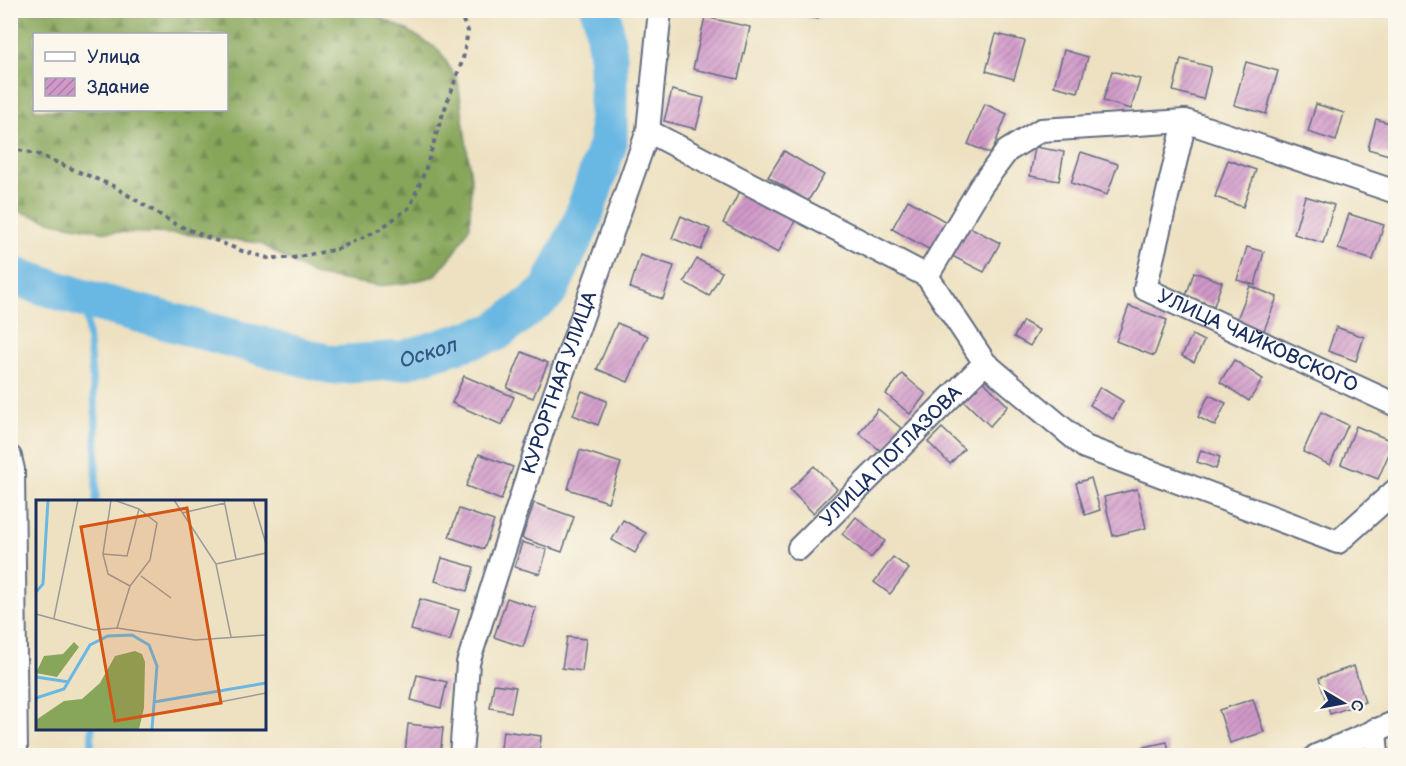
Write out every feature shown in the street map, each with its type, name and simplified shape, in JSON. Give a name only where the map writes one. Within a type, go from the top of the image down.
[{"type":"street","name":"КУРОРТНАЯ УЛИЦА","points":[[461,756],[468,663],[546,419],[648,131],[660,10]]},
{"type":"street","points":[[927,276],[981,186],[1006,151],[1041,130],[1185,121],[1395,192]]},
{"type":"street","name":"УЛИЦА ЧАЙКОВСКОГО","points":[[1185,121],[1145,289],[1395,405]]},
{"type":"street","points":[[648,131],[927,276],[985,363],[1085,447],[1338,542],[1395,490]]},
{"type":"street","name":"УЛИЦА ПОГЛАЗОВА","points":[[799,548],[985,363]]},
{"type":"street","points":[[10,457],[13,470],[16,756]]},
{"type":"street","points":[[1316,756],[1385,726]]},
{"type":"street","points":[[1377,756],[1385,726]]},
{"type":"path","points":[[10,148],[39,154],[113,186],[175,224],[242,251],[268,258],[293,258],[338,249],[380,229],[410,207],[425,171],[463,59],[468,31],[458,10]]},
{"type":"green space","points":[[11,11],[366,11],[407,30],[439,50],[458,81],[471,178],[470,226],[455,252],[435,276],[407,283],[378,286],[313,275],[260,243],[184,234],[107,232],[57,223],[11,209]]},
{"type":"building","points":[[781,10],[820,10],[818,19],[781,12]]},
{"type":"building","points":[[705,17],[750,27],[738,79],[693,69]]},
{"type":"building","points":[[996,34],[1025,41],[1014,79],[986,71]]},
{"type":"building","points":[[1064,50],[1088,57],[1078,92],[1054,86]]},
{"type":"building","points":[[1181,59],[1211,67],[1203,99],[1173,91]]},
{"type":"building","points":[[1246,62],[1278,71],[1266,114],[1234,105]]},
{"type":"building","points":[[1112,71],[1140,79],[1131,109],[1103,101]]},
{"type":"building","points":[[672,90],[704,98],[696,129],[664,121]]},
{"type":"building","points":[[985,104],[1007,114],[991,154],[968,144]]},
{"type":"building","points":[[1316,104],[1344,113],[1336,141],[1308,132]]},
{"type":"building","points":[[1376,119],[1396,125],[1389,155],[1368,149]]},
{"type":"building","points":[[1035,147],[1064,152],[1059,181],[1030,176]]},
{"type":"building","points":[[784,151],[824,175],[808,201],[768,177]]},
{"type":"building","points":[[1081,152],[1118,164],[1107,195],[1071,183]]},
{"type":"building","points":[[1228,160],[1256,170],[1243,207],[1215,197]]},
{"type":"building","points":[[740,191],[795,221],[778,253],[723,223]]},
{"type":"building","points":[[1305,196],[1334,205],[1323,243],[1294,234]]},
{"type":"building","points":[[908,200],[948,223],[932,251],[892,229]]},
{"type":"building","points":[[1349,214],[1384,225],[1373,260],[1338,249]]},
{"type":"building","points":[[681,216],[710,229],[701,250],[672,238]]},
{"type":"building","points":[[966,225],[1000,243],[984,272],[950,255]]},
{"type":"building","points":[[1247,247],[1264,252],[1255,285],[1237,280]]},
{"type":"building","points":[[640,255],[674,266],[663,299],[630,288]]},
{"type":"building","points":[[697,259],[722,272],[709,296],[684,282]]},
{"type":"building","points":[[1194,272],[1222,282],[1214,306],[1186,296]]},
{"type":"building","points":[[1250,286],[1277,297],[1261,338],[1234,327]]},
{"type":"building","points":[[1129,306],[1167,320],[1154,356],[1116,341]]},
{"type":"building","points":[[1023,321],[1039,330],[1030,346],[1014,337]]},
{"type":"building","points":[[617,323],[648,336],[628,382],[597,369]]},
{"type":"building","points":[[1336,327],[1364,337],[1356,361],[1328,351]]},
{"type":"building","points":[[1192,335],[1204,341],[1194,362],[1182,356]]},
{"type":"building","points":[[522,352],[548,363],[533,398],[507,388]]},
{"type":"building","points":[[1234,360],[1263,379],[1249,401],[1220,382]]},
{"type":"building","points":[[902,374],[926,394],[910,414],[886,394]]},
{"type":"building","points":[[464,376],[514,397],[502,425],[452,403]]},
{"type":"building","points":[[983,381],[1008,406],[990,426],[964,401]]},
{"type":"building","points":[[1100,387],[1123,401],[1113,419],[1090,405]]},
{"type":"building","points":[[582,391],[607,401],[598,425],[573,415]]},
{"type":"building","points":[[1209,395],[1226,403],[1215,426],[1198,417]]},
{"type":"building","points":[[878,409],[901,428],[882,452],[859,433]]},
{"type":"building","points":[[1321,412],[1348,425],[1330,465],[1303,452]]},
{"type":"building","points":[[1356,426],[1394,442],[1378,479],[1341,464]]},
{"type":"building","points":[[942,428],[964,449],[950,464],[928,442]]},
{"type":"building","points":[[580,450],[621,463],[608,502],[568,489]]},
{"type":"building","points":[[1201,450],[1220,457],[1216,469],[1197,462]]},
{"type":"building","points":[[479,454],[513,467],[501,500],[466,486]]},
{"type":"building","points":[[814,466],[837,489],[813,513],[790,490]]},
{"type":"building","points":[[1091,478],[1100,510],[1085,515],[1076,483]]},
{"type":"building","points":[[1137,489],[1146,528],[1113,536],[1104,497]]},
{"type":"building","points":[[534,503],[574,517],[562,552],[522,538]]},
{"type":"building","points":[[459,509],[494,521],[484,549],[449,537]]},
{"type":"building","points":[[856,517],[885,541],[871,558],[842,534]]},
{"type":"building","points":[[623,520],[646,533],[635,553],[612,540]]},
{"type":"building","points":[[522,542],[547,550],[540,574],[515,567]]},
{"type":"building","points":[[893,557],[909,569],[890,594],[874,582]]},
{"type":"building","points":[[442,558],[474,567],[467,591],[435,581]]},
{"type":"building","points":[[507,598],[536,608],[523,647],[494,637]]},
{"type":"building","points":[[420,599],[459,610],[450,641],[411,630]]},
{"type":"building","points":[[567,637],[586,639],[582,671],[562,668]]},
{"type":"building","points":[[1354,666],[1365,702],[1330,714],[1319,678]]},
{"type":"building","points":[[417,675],[447,682],[441,708],[411,700]]},
{"type":"building","points":[[494,684],[516,687],[511,712],[490,708]]},
{"type":"building","points":[[1253,699],[1264,732],[1230,743],[1219,710]]},
{"type":"building","points":[[408,724],[443,728],[440,756],[405,754]]},
{"type":"building","points":[[503,731],[541,736],[539,756],[500,756]]},
{"type":"building","points":[[1167,742],[1170,756],[1141,756],[1139,748]]},
{"type":"waterway","name":"Оскол","points":[[10,275],[85,299],[333,365],[404,360],[496,332],[548,292],[581,224],[608,143],[608,57],[600,10]]},
{"type":"waterway","points":[[85,299],[96,419],[96,500]]},
{"type":"waterway","points":[[91,756],[92,730]]}]
